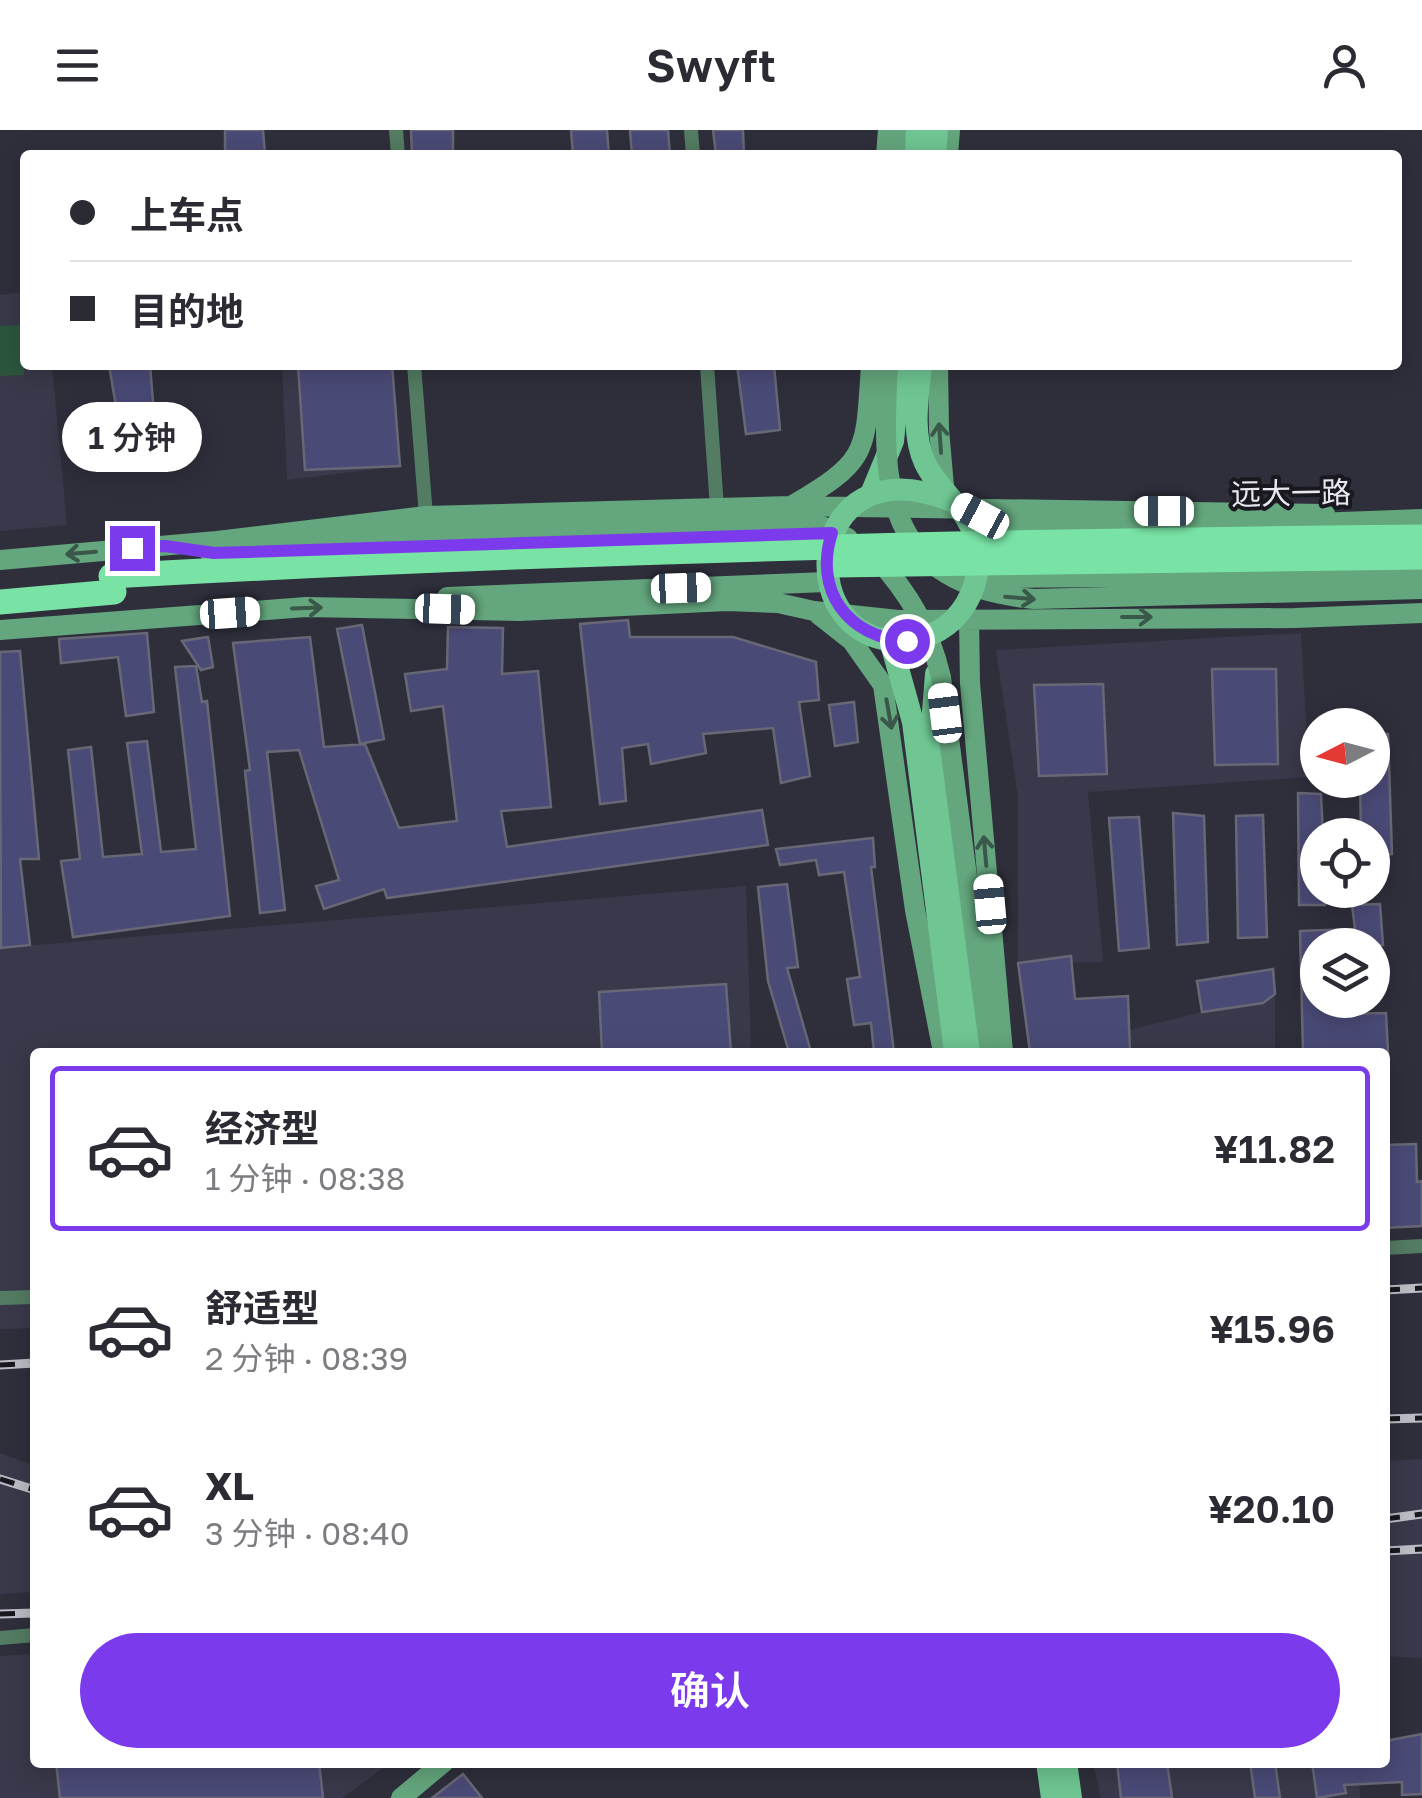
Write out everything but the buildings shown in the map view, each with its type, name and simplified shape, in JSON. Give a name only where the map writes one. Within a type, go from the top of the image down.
[{"type":"highway","points":[[0,585],[384,560],[1422,537]]},
{"type":"highway","points":[[0,602],[386,576],[1422,556]]},
{"type":"main road","points":[[790,506],[832,482],[852,463],[866,440],[871,370]]},
{"type":"main road","points":[[888,370],[885,471],[894,510],[918,550],[974,587],[1034,599],[1422,588]]},
{"type":"main road","points":[[871,494],[892,441],[900,370]]},
{"type":"main road","points":[[921,370],[916,424],[924,461],[948,505]]},
{"type":"main road","points":[[938,370],[938,429],[948,505]]},
{"type":"main road","points":[[903,487],[948,505],[966,518],[976,547],[977,578],[964,609],[940,631],[907,641],[890,640],[850,620],[827,582],[826,557],[832,533],[848,510],[871,494],[903,487]]},
{"type":"main road","points":[[0,560],[165,546],[426,516],[948,505]]},
{"type":"main road","name":"远大一路","points":[[948,505],[1011,523],[1288,524],[1422,519]]},
{"type":"main road","points":[[218,540],[774,516],[810,521],[872,553],[920,611],[932,640],[989,1048]]},
{"type":"main road","points":[[165,546],[214,553],[832,533]]},
{"type":"main road","points":[[977,578],[1422,575]]},
{"type":"main road","points":[[0,630],[306,607],[827,582]]},
{"type":"main road","points":[[417,603],[520,611],[728,601],[778,603],[898,620],[1295,618],[1422,613]]},
{"type":"main road","points":[[814,611],[852,641],[883,685],[915,910],[942,1048]]},
{"type":"main road","points":[[970,617],[970,682],[1003,1048]]},
{"type":"main road","points":[[940,631],[934,712],[974,1048]]},
{"type":"main road","points":[[890,640],[913,722],[954,1048]]},
{"type":"main road","points":[[412,1795],[438,1768]]},
{"type":"main road","points":[[1048,1768],[1052,1798]]},
{"type":"main road","points":[[1067,1768],[1071,1798]]},
{"type":"street","points":[[414,370],[426,516]]},
{"type":"street","points":[[707,370],[717,508]]},
{"type":"street","points":[[1390,1248],[1422,1246]]},
{"type":"street","points":[[0,1298],[30,1296]]},
{"type":"street","points":[[0,1638],[30,1636]]},
{"type":"shaded area","points":[[20,293],[20,370],[52,370],[67,525],[0,531],[0,295]]},
{"type":"shaded area","points":[[282,370],[390,370],[400,466],[287,480]]},
{"type":"shaded area","points":[[1301,633],[1305,708],[1300,708],[1300,778],[1088,792],[1103,962],[1018,963],[1018,797],[996,650]]},
{"type":"shaded area","points":[[746,886],[751,1048],[30,1048],[30,1328],[0,1329],[0,948]]},
{"type":"shaded area","points":[[1275,994],[1275,1048],[1056,1048]]},
{"type":"shaded area","points":[[0,1453],[30,1464],[30,1592],[0,1594]]},
{"type":"shaded area","points":[[1422,1459],[1422,1658],[1390,1656],[1390,1461]]},
{"type":"shaded area","points":[[30,1654],[30,1768],[383,1768],[342,1798],[0,1798],[0,1656]]},
{"type":"shaded area","points":[[1094,1768],[1358,1768],[1360,1798],[1101,1798]]},
{"type":"green space","points":[[20,325],[20,370],[24,375],[0,376],[0,326]]},
{"type":"railway","points":[[1390,1290],[1422,1288]]},
{"type":"railway","points":[[0,1365],[30,1363]]},
{"type":"railway","points":[[1390,1419],[1422,1418]]},
{"type":"railway","points":[[0,1479],[30,1488]]},
{"type":"railway","points":[[1390,1518],[1422,1514]]},
{"type":"railway","points":[[1390,1551],[1422,1549]]},
{"type":"railway","points":[[0,1614],[30,1613]]},
{"type":"route","points":[[132,548],[165,546],[214,553],[832,533],[826,557],[827,582],[840,609],[862,630],[890,640],[907,641]]}]
